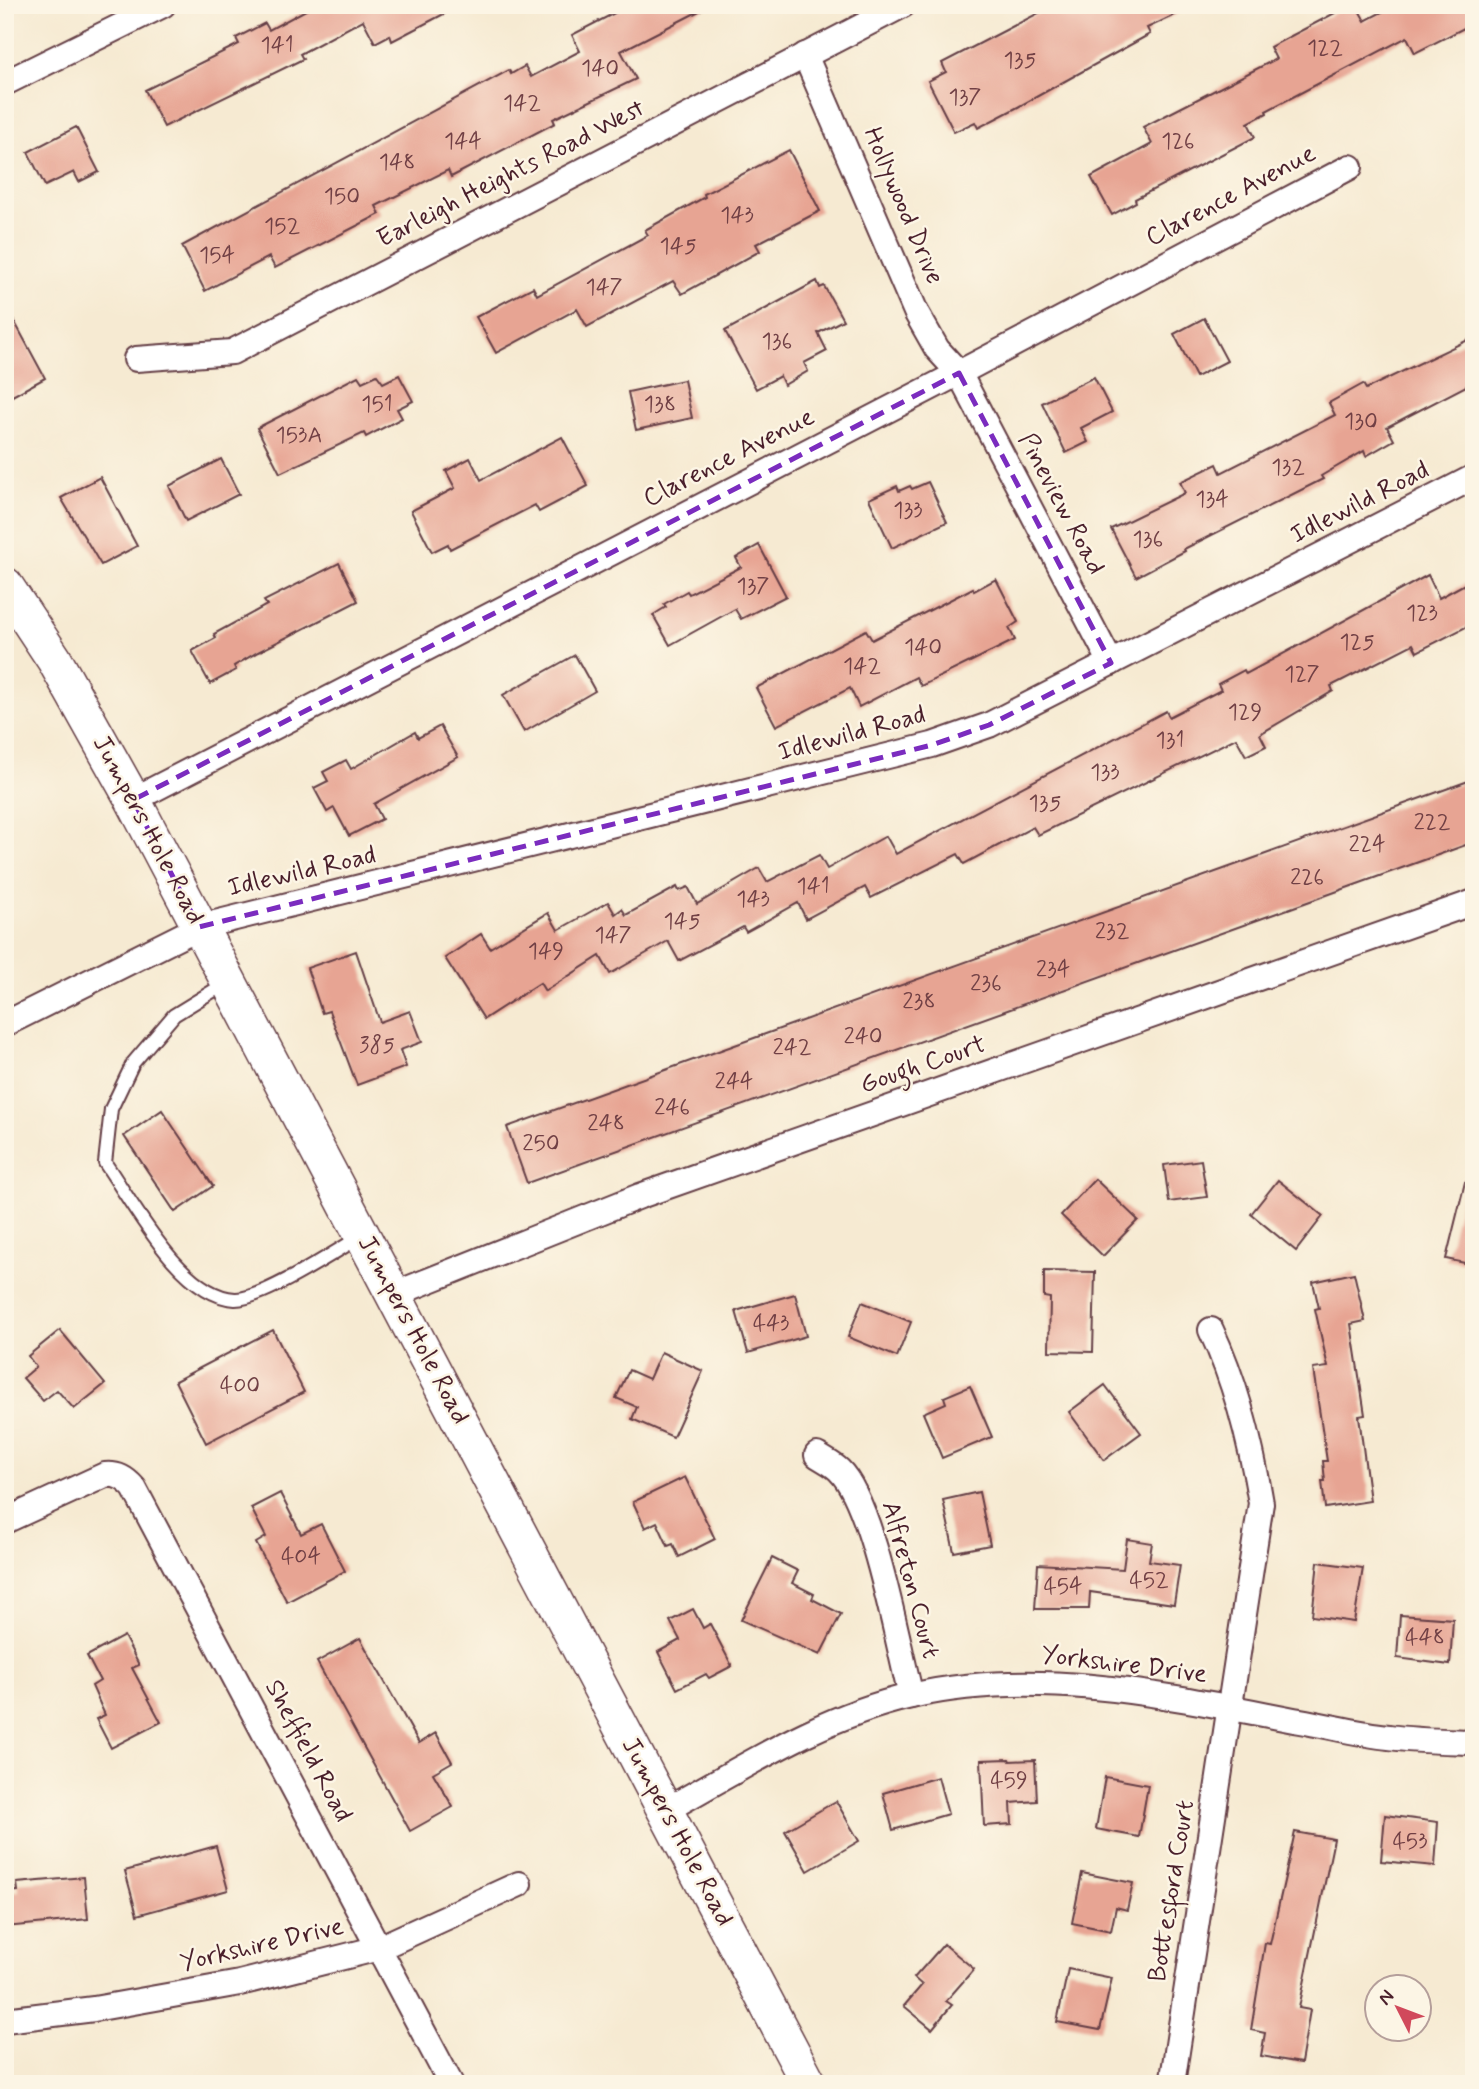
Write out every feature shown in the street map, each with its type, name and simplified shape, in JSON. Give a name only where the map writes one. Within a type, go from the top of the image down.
[{"type":"main road","name":"Jumpers Hole Road","points":[[5,585],[54,659],[133,800],[808,2084]]},
{"type":"street","points":[[5,83],[163,5]]},
{"type":"street","name":"Earleigh Heights Road West","points":[[136,359],[232,352],[903,5]]},
{"type":"street","name":"Hollywood Drive","points":[[805,55],[916,312],[937,349],[959,373]]},
{"type":"street","name":"Clarence Avenue","points":[[133,800],[959,373],[1350,167]]},
{"type":"street","name":"Pineview Road","points":[[959,373],[1111,663]]},
{"type":"street","name":"Idlewild Road","points":[[5,1024],[199,927],[932,745],[989,725],[1474,477]]},
{"type":"street","name":"Gough Court","points":[[395,1294],[639,1196],[1474,902]]},
{"type":"street","name":"Bottesford Court","points":[[1171,2084],[1261,1503],[1251,1446],[1227,1365],[1211,1330]]},
{"type":"street","name":"Alfreton Court","points":[[817,1455],[840,1471],[854,1492],[870,1531],[911,1696]]},
{"type":"street","name":"Sheffield Road","points":[[5,1521],[93,1478],[116,1475],[126,1479],[134,1488],[451,2084]]},
{"type":"street","name":"Yorkshire Drive","points":[[666,1810],[790,1742],[849,1715],[911,1696],[985,1684],[1060,1684],[1231,1708],[1389,1737],[1474,1742]]},
{"type":"street","name":"Yorkshire Drive","points":[[5,2020],[94,2009],[240,1983],[379,1948],[519,1884]]},
{"type":"lane","points":[[228,982],[174,1015],[133,1063],[111,1109],[105,1163],[173,1259],[200,1287],[236,1299],[288,1280],[363,1235]]},
{"type":"highlighted area","points":[[959,373],[1111,663],[989,725],[932,745],[199,927],[133,800]]},
{"type":"building","points":[[315,5],[461,5],[392,41],[390,35],[375,43],[363,20],[300,54],[303,59],[164,127],[145,90],[239,44],[236,38],[265,23],[269,30]]},
{"type":"building","points":[[630,5],[711,5],[621,51],[636,79],[553,119],[555,123],[451,177],[448,170],[376,206],[380,214],[275,268],[269,257],[205,291],[182,246],[509,70],[511,74],[525,66],[531,77],[580,51],[572,35]]},
{"type":"building","points":[[1054,5],[1196,5],[1147,28],[1150,34],[978,128],[975,122],[954,132],[928,81],[946,72],[942,63]]},
{"type":"building","points":[[1350,5],[1356,5],[1365,21],[1395,5],[1466,5],[1474,23],[1415,53],[1407,37],[1266,111],[1267,113],[1248,123],[1255,137],[1135,199],[1136,202],[1112,215],[1091,177],[1152,144],[1143,127],[1276,59],[1270,47]]},
{"type":"building","points":[[76,127],[99,172],[79,182],[74,172],[45,186],[28,152]]},
{"type":"building","points":[[789,150],[820,211],[756,244],[760,251],[682,294],[673,281],[587,327],[577,309],[496,353],[476,317],[533,287],[537,295],[648,235],[645,230],[705,197],[704,194]]},
{"type":"building","points":[[817,281],[820,288],[824,286],[843,320],[818,333],[827,351],[804,363],[808,371],[784,385],[780,376],[756,389],[725,331]]},
{"type":"building","points":[[5,304],[45,378],[5,400]]},
{"type":"building","points":[[1204,318],[1227,361],[1196,377],[1174,334]]},
{"type":"building","points":[[1474,337],[1474,382],[1387,427],[1394,440],[1366,456],[1364,451],[1321,476],[1323,479],[1184,549],[1185,551],[1136,577],[1111,529],[1185,493],[1180,482],[1217,464],[1221,473],[1335,415],[1329,403],[1363,384],[1366,389]]},
{"type":"building","points":[[377,375],[383,383],[399,375],[413,401],[397,409],[402,418],[366,437],[364,433],[280,473],[257,428],[358,376],[362,382]]},
{"type":"building","points":[[1094,377],[1112,412],[1081,428],[1088,442],[1066,453],[1042,403]]},
{"type":"building","points":[[684,380],[692,418],[636,430],[628,392]]},
{"type":"building","points":[[562,437],[588,486],[539,512],[535,505],[450,549],[448,544],[432,552],[411,511],[455,488],[446,471],[470,458],[481,480]]},
{"type":"building","points":[[221,459],[239,494],[186,521],[169,486]]},
{"type":"building","points":[[100,477],[137,546],[101,565],[61,498]]},
{"type":"building","points":[[928,482],[947,522],[892,548],[869,499],[897,486],[899,491]]},
{"type":"building","points":[[759,545],[786,596],[741,619],[735,609],[670,645],[653,615],[666,607],[664,604],[687,591],[689,594],[741,567],[736,558]]},
{"type":"building","points":[[339,563],[358,601],[258,652],[234,666],[236,670],[210,684],[192,651],[216,638],[214,634],[267,605],[264,601]]},
{"type":"building","points":[[1428,575],[1439,598],[1474,579],[1474,623],[1417,652],[1413,644],[1331,686],[1333,691],[1260,734],[1266,746],[1246,756],[1236,738],[1038,835],[1033,827],[964,864],[958,854],[871,898],[865,887],[806,919],[798,903],[746,932],[743,927],[679,961],[668,941],[610,974],[600,956],[545,991],[540,983],[484,1019],[445,958],[481,934],[490,948],[548,913],[558,930],[608,902],[615,914],[622,909],[626,915],[677,887],[679,891],[688,887],[697,904],[759,868],[767,882],[819,855],[827,869],[886,836],[896,854],[1166,711],[1169,717],[1221,690],[1218,684],[1244,670],[1246,674]]},
{"type":"building","points":[[996,579],[1018,622],[1009,628],[1015,640],[921,686],[916,677],[859,707],[850,688],[776,726],[756,688],[866,630],[872,640]]},
{"type":"building","points":[[575,655],[595,691],[524,732],[503,695]]},
{"type":"building","points":[[440,726],[458,757],[374,804],[382,819],[349,836],[334,808],[327,812],[314,788],[328,781],[323,772],[346,760],[351,769],[415,732],[418,738]]},
{"type":"building","points":[[1474,779],[1474,842],[527,1183],[507,1127]]},
{"type":"building","points":[[356,951],[380,1022],[410,1011],[422,1042],[400,1050],[406,1067],[357,1085],[329,1011],[322,1013],[307,968]]},
{"type":"building","points":[[162,1110],[213,1186],[175,1212],[124,1136]]},
{"type":"building","points":[[1201,1160],[1207,1197],[1169,1202],[1164,1165]]},
{"type":"building","points":[[1095,1179],[1138,1220],[1103,1256],[1061,1215]]},
{"type":"building","points":[[1278,1180],[1323,1216],[1296,1251],[1251,1214]]},
{"type":"building","points":[[1465,1182],[1474,1183],[1474,1265],[1446,1259]]},
{"type":"building","points":[[1044,1271],[1095,1272],[1093,1352],[1049,1351],[1050,1298],[1044,1297]]},
{"type":"building","points":[[1354,1273],[1365,1321],[1351,1324],[1365,1415],[1359,1416],[1370,1501],[1325,1508],[1322,1481],[1325,1481],[1323,1461],[1327,1461],[1313,1369],[1328,1367],[1315,1309],[1319,1308],[1313,1282]]},
{"type":"building","points":[[795,1294],[806,1336],[748,1353],[736,1311]]},
{"type":"building","points":[[862,1302],[911,1322],[897,1357],[848,1337]]},
{"type":"building","points":[[60,1330],[105,1384],[74,1409],[57,1390],[43,1401],[23,1378],[36,1367],[28,1356]]},
{"type":"building","points":[[273,1330],[304,1392],[206,1443],[175,1381]]},
{"type":"building","points":[[661,1352],[703,1371],[673,1437],[632,1419],[637,1407],[616,1398],[629,1370],[649,1379]]},
{"type":"building","points":[[1105,1385],[1141,1433],[1104,1460],[1069,1412]]},
{"type":"building","points":[[970,1386],[992,1437],[942,1458],[923,1413],[946,1403],[944,1397]]},
{"type":"building","points":[[685,1477],[715,1539],[679,1557],[673,1544],[668,1546],[657,1522],[645,1528],[633,1502]]},
{"type":"building","points":[[979,1492],[990,1545],[954,1552],[943,1500]]},
{"type":"building","points":[[280,1493],[301,1534],[321,1524],[345,1571],[287,1602],[256,1543],[266,1537],[251,1508]]},
{"type":"building","points":[[1127,1539],[1152,1543],[1149,1561],[1180,1565],[1174,1604],[1090,1592],[1089,1609],[1035,1609],[1038,1564],[1123,1569]]},
{"type":"building","points":[[772,1558],[798,1571],[792,1583],[814,1594],[812,1599],[841,1614],[820,1655],[741,1620]]},
{"type":"building","points":[[1318,1562],[1363,1568],[1354,1622],[1312,1616]]},
{"type":"building","points":[[693,1609],[703,1628],[710,1624],[732,1666],[709,1678],[706,1674],[677,1689],[658,1652],[680,1640],[670,1621]]},
{"type":"building","points":[[1400,1615],[1453,1619],[1450,1665],[1397,1658]]},
{"type":"building","points":[[124,1636],[139,1665],[132,1668],[161,1722],[111,1748],[96,1719],[105,1715],[92,1686],[100,1681],[87,1656]]},
{"type":"building","points":[[360,1638],[419,1743],[436,1733],[452,1762],[433,1773],[453,1807],[410,1831],[317,1662]]},
{"type":"building","points":[[981,1760],[1035,1760],[1037,1801],[1011,1803],[1012,1824],[984,1826]]},
{"type":"building","points":[[938,1777],[948,1814],[893,1830],[883,1793]]},
{"type":"building","points":[[1105,1777],[1148,1785],[1139,1837],[1096,1829]]},
{"type":"building","points":[[836,1801],[859,1841],[808,1871],[785,1831]]},
{"type":"building","points":[[1385,1815],[1438,1822],[1435,1866],[1381,1861]]},
{"type":"building","points":[[1295,1832],[1334,1839],[1299,2008],[1310,2010],[1301,2063],[1261,2056],[1265,2033],[1251,2030],[1265,1943],[1270,1944]]},
{"type":"building","points":[[216,1846],[228,1890],[137,1915],[125,1871]]},
{"type":"building","points":[[1082,1873],[1133,1883],[1127,1910],[1116,1907],[1111,1931],[1072,1923]]},
{"type":"building","points":[[84,1877],[88,1919],[5,1927],[5,1892],[18,1891],[17,1883]]},
{"type":"building","points":[[944,1944],[974,1969],[946,2001],[952,2005],[932,2029],[904,2006],[922,1985],[914,1978]]},
{"type":"building","points":[[1068,1969],[1112,1978],[1100,2030],[1057,2022]]}]
